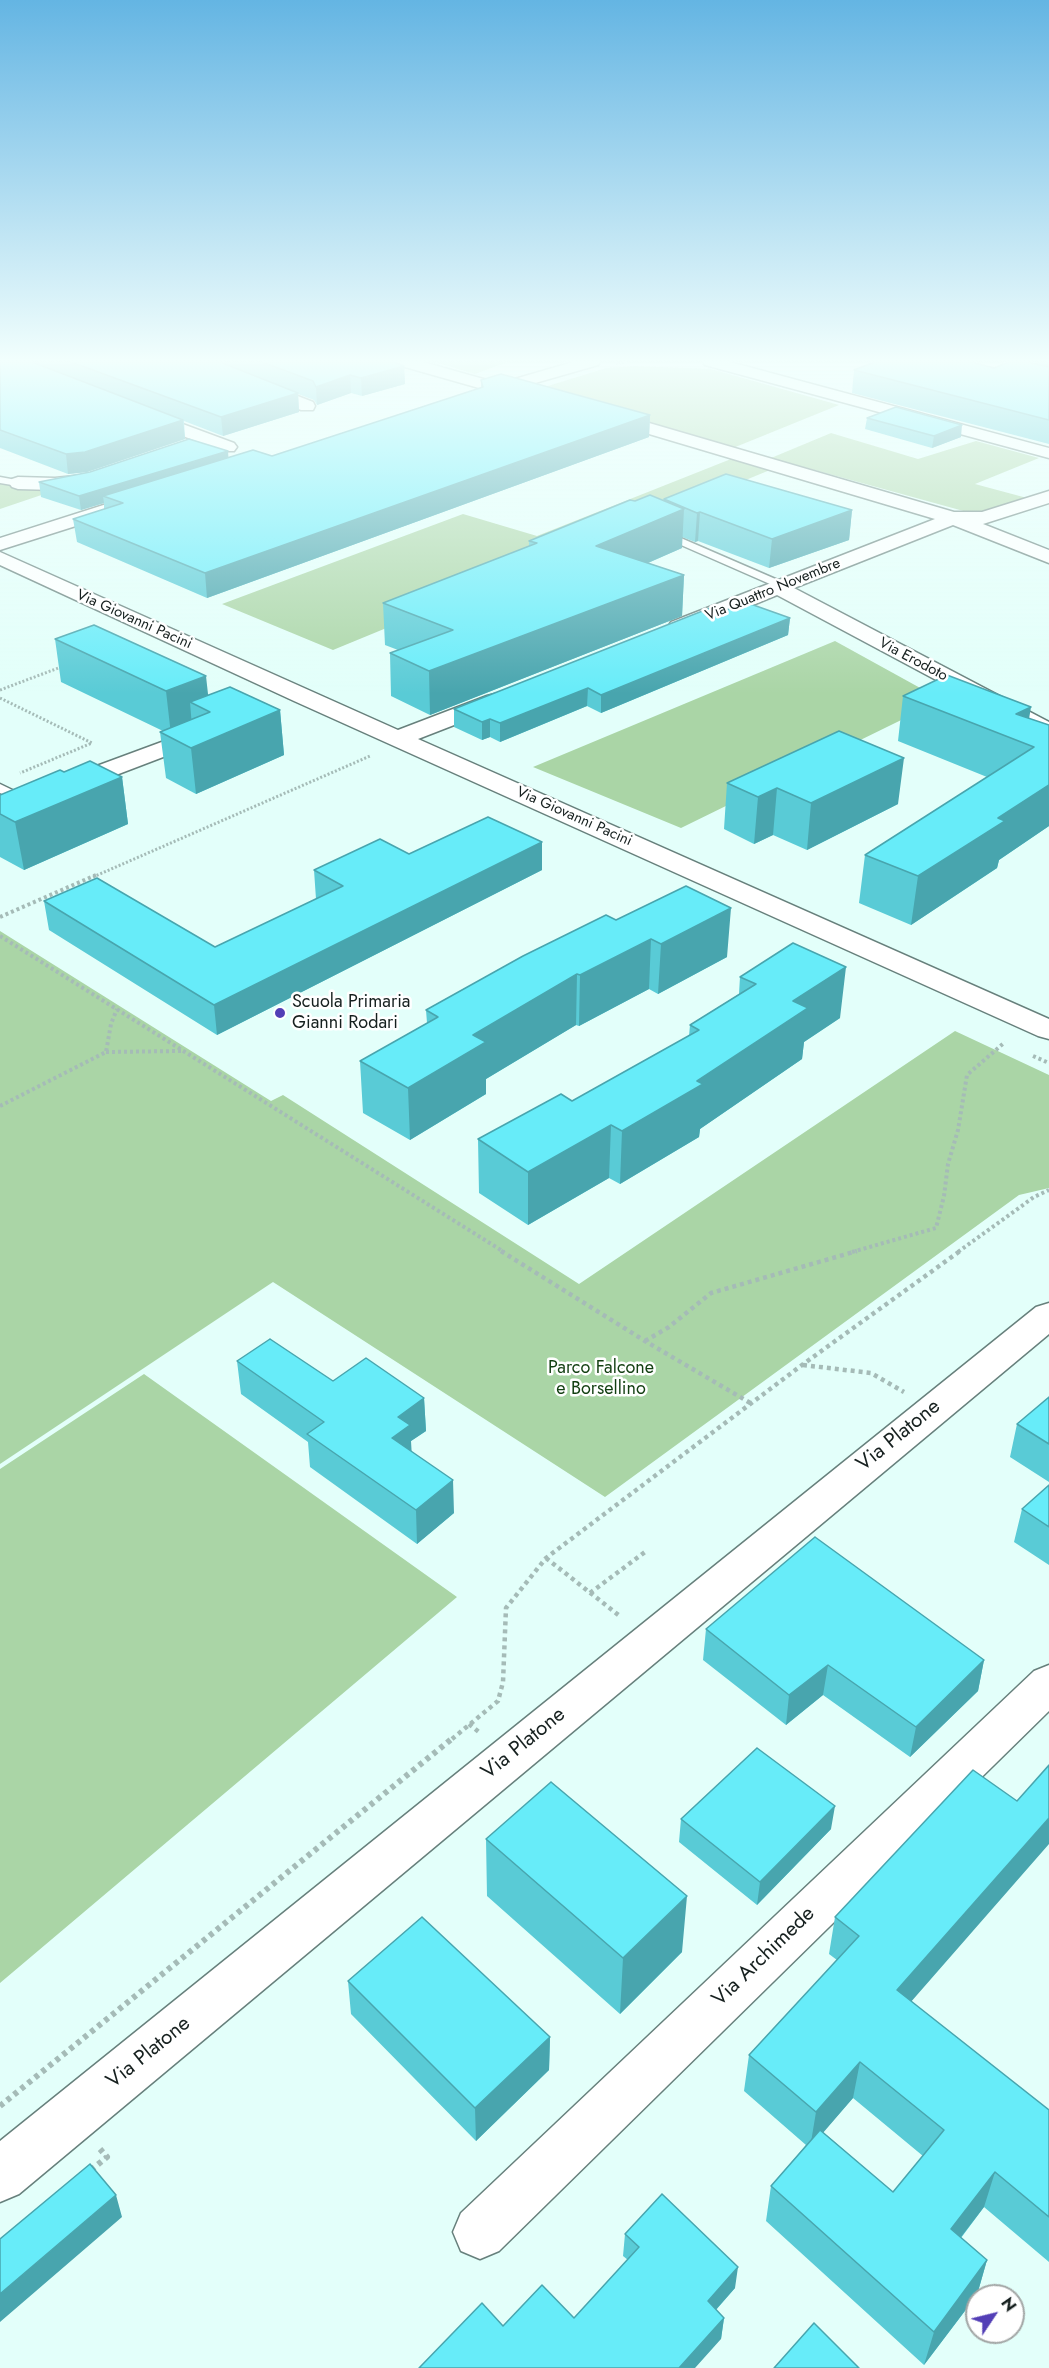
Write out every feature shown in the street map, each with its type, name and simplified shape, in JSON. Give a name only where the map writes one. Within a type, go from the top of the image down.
[{"type":"street","points":[[799,473],[953,518],[1048,557]]},
{"type":"street","points":[[9,481],[70,483],[102,476]]},
{"type":"street","name":"Via Quattro Novembre","points":[[656,636],[953,518],[983,518],[1046,501]]},
{"type":"street","points":[[0,544],[132,502]]},
{"type":"street","name":"Via Giovanni Pacini","points":[[0,558],[302,696],[1049,1030]]},
{"type":"street","name":"Via Erodoto","points":[[780,587],[1049,731]]},
{"type":"street","points":[[400,738],[513,693]]},
{"type":"street","points":[[274,707],[302,696]]},
{"type":"street","points":[[16,804],[230,723]]},
{"type":"street","points":[[822,956],[846,940]]},
{"type":"street","name":"Via Platone","points":[[0,2175],[932,1408],[1049,1315]]},
{"type":"street","name":"Via Archimede","points":[[480,2232],[1049,1683]]},
{"type":"lane","points":[[645,526],[780,587]]},
{"type":"lane","points":[[0,788],[16,804]]},
{"type":"path","points":[[0,690],[66,665]]},
{"type":"path","points":[[0,698],[92,743],[10,777]]},
{"type":"path","points":[[0,917],[376,753]]},
{"type":"path","points":[[0,936],[645,1341],[752,1404]]},
{"type":"path","points":[[106,1052],[111,1024],[117,1009]]},
{"type":"path","points":[[645,1341],[669,1327],[711,1293],[936,1228],[944,1196],[948,1164],[958,1130],[967,1075],[1005,1042]]},
{"type":"path","points":[[0,1106],[106,1052],[183,1051]]},
{"type":"path","points":[[0,2106],[498,1701],[503,1682],[506,1608],[546,1558],[802,1365],[1034,1197],[1049,1190]]},
{"type":"path","points":[[802,1365],[871,1373],[932,1408]]},
{"type":"path","points":[[590,1593],[645,1552]]},
{"type":"path","points":[[546,1558],[650,1641]]},
{"type":"green space","points":[[697,473],[764,473],[333,650],[222,604],[463,514],[537,536]]},
{"type":"green space","points":[[824,473],[1003,473],[975,484],[1027,498],[978,515]]},
{"type":"green space","points":[[0,482],[9,485],[71,485],[0,509]]},
{"type":"green space","points":[[835,641],[942,700],[681,828],[533,767]]},
{"type":"green space","name":"Parco Falcone e Borsellino","points":[[0,931],[271,1101],[283,1095],[579,1284],[955,1031],[1049,1075],[1049,1188],[1019,1195],[605,1497],[273,1282],[0,1464]]},
{"type":"green space","points":[[144,1374],[457,1597],[0,1983],[0,1469]]},
{"type":"building","points":[[87,473],[157,473],[79,496],[39,482]]},
{"type":"building","points":[[180,473],[488,473],[205,573],[73,519],[123,503],[103,496]]},
{"type":"building","points":[[726,474],[852,510],[772,539],[664,499]]},
{"type":"building","points":[[650,495],[684,509],[596,546],[684,575],[429,671],[390,653],[453,630],[383,603],[537,543],[529,541],[630,500],[635,501]]},
{"type":"building","points":[[745,602],[790,618],[601,695],[588,688],[500,723],[490,719],[482,722],[454,709],[710,608],[722,612]]},
{"type":"building","points":[[94,625],[206,676],[166,691],[55,639]]},
{"type":"building","points":[[947,675],[1031,707],[1016,714],[1049,725],[1049,785],[998,818],[1005,821],[918,876],[865,855],[1034,747],[903,696]]},
{"type":"building","points":[[230,687],[280,710],[191,748],[160,732],[210,712],[190,702]]},
{"type":"building","points":[[839,731],[904,758],[811,803],[777,788],[758,797],[727,783]]},
{"type":"building","points":[[90,761],[122,777],[15,822],[0,814],[0,795],[60,770],[64,772]]},
{"type":"building","points":[[488,817],[542,842],[214,1005],[44,901],[97,878],[215,947],[343,886],[314,870],[380,839],[409,854]]},
{"type":"building","points":[[686,886],[731,908],[661,944],[651,939],[580,975],[577,974],[473,1035],[486,1042],[408,1088],[360,1061],[438,1017],[426,1010],[523,956],[606,915],[616,920]]},
{"type":"building","points":[[793,943],[846,967],[793,1001],[808,1008],[697,1081],[703,1084],[622,1131],[611,1125],[528,1172],[478,1139],[561,1094],[572,1101],[699,1030],[690,1025],[756,984],[740,977]]},
{"type":"building","points":[[270,1339],[333,1381],[366,1358],[424,1398],[398,1417],[410,1425],[392,1438],[453,1480],[416,1510],[307,1434],[324,1422],[237,1361]]},
{"type":"building","points":[[1049,1397],[1049,1444],[1017,1424]]},
{"type":"building","points":[[1049,1485],[1049,1527],[1022,1509]]},
{"type":"building","points":[[815,1537],[984,1660],[916,1727],[828,1665],[789,1695],[706,1629]]},
{"type":"building","points":[[757,1748],[835,1806],[760,1882],[681,1819]]},
{"type":"building","points":[[1049,1765],[1049,1818],[897,1990],[1049,2110],[1049,2217],[995,2172],[951,2229],[987,2260],[969,2284],[965,2284],[965,2290],[934,2332],[771,2186],[820,2130],[893,2192],[944,2130],[860,2062],[816,2112],[749,2055],[859,1936],[835,1917],[973,1770],[1017,1801]]},
{"type":"building","points":[[551,1782],[687,1896],[623,1958],[486,1839]]},
{"type":"building","points":[[422,1917],[550,2037],[475,2108],[348,1981]]},
{"type":"building","points":[[90,2164],[116,2195],[0,2294],[0,2239]]},
{"type":"building","points":[[662,2194],[738,2267],[708,2301],[724,2318],[679,2368],[419,2368],[482,2303],[503,2326],[542,2285],[574,2318],[639,2247],[625,2234]]},
{"type":"building","points":[[814,2323],[859,2368],[774,2368]]},
{"type":"place","name":"Scuola Primaria Gianni Rodari","points":[[280,1013]]}]
